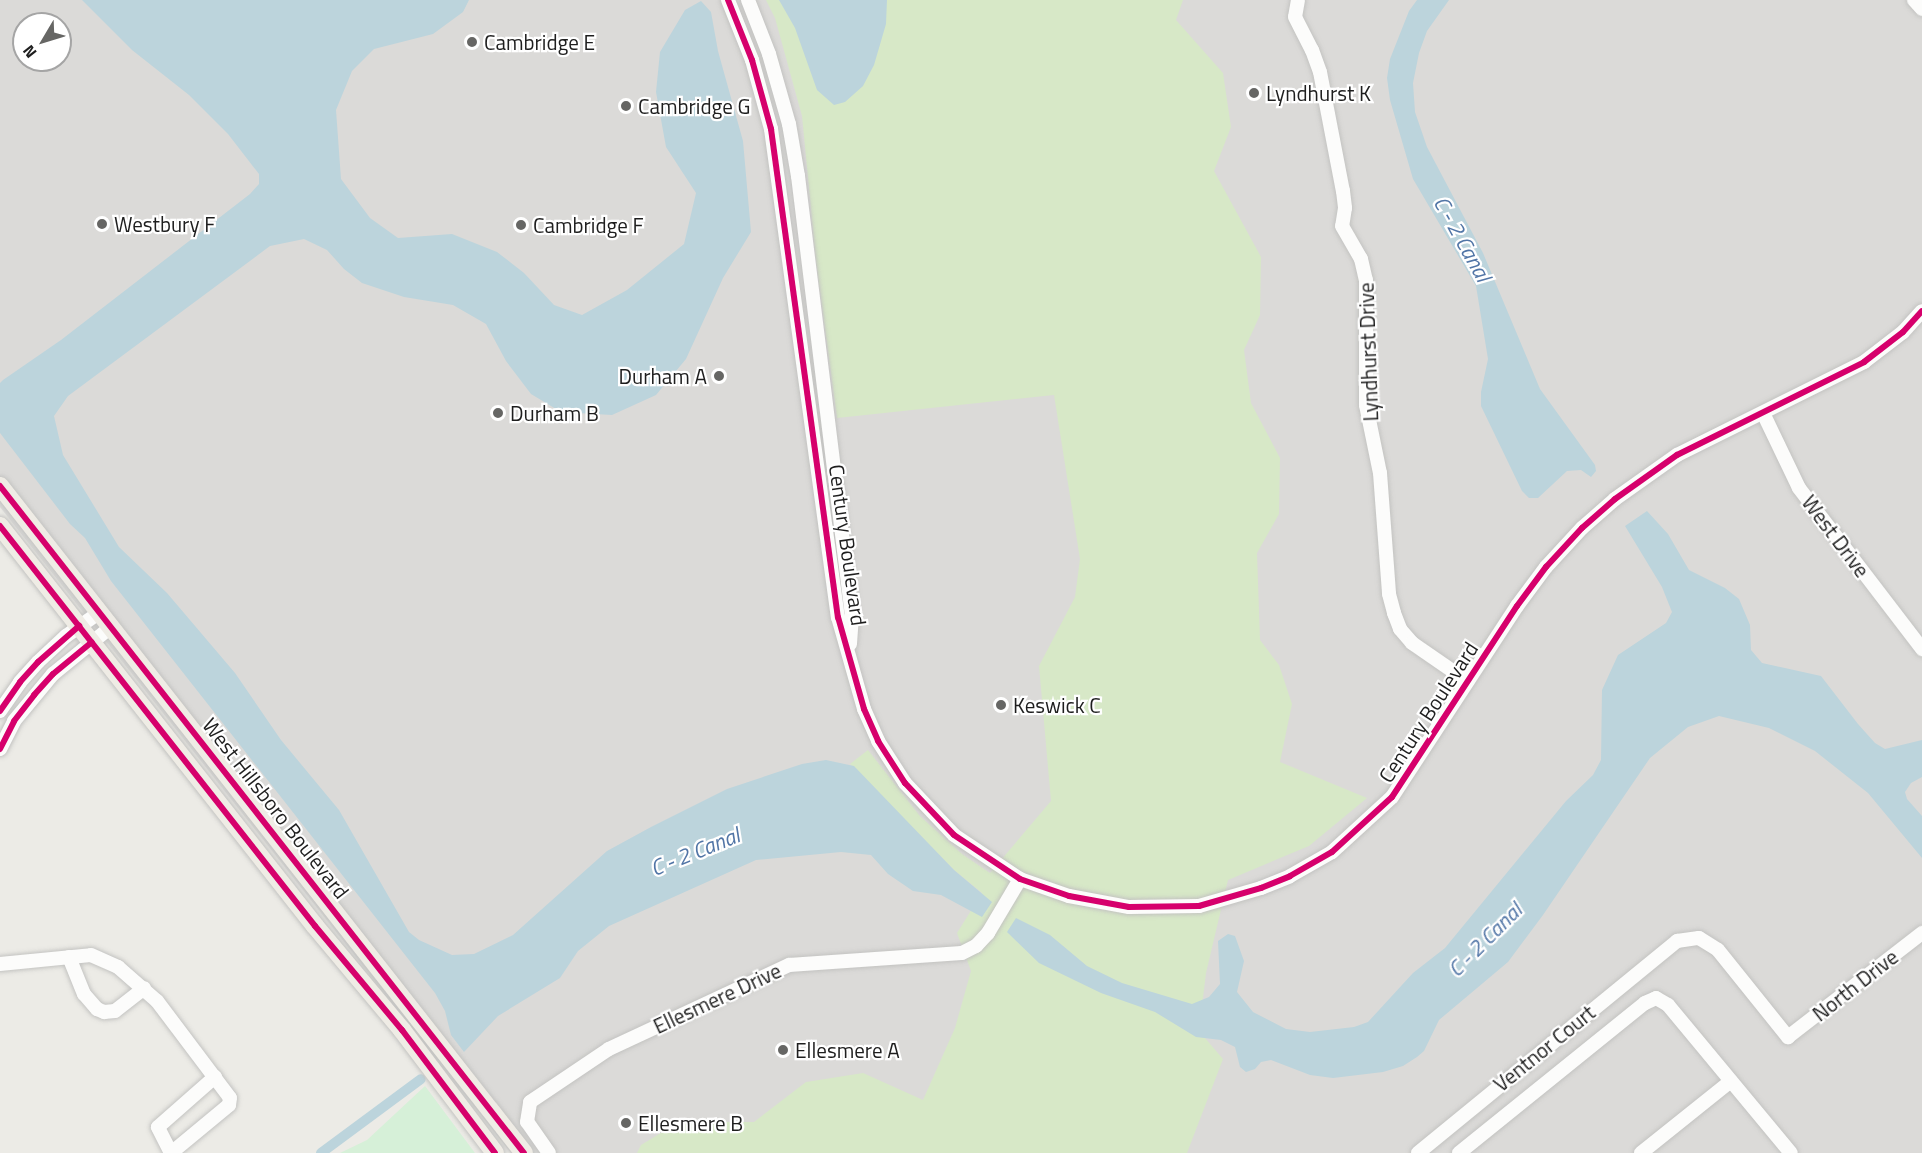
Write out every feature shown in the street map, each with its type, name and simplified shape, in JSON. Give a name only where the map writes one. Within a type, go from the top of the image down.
[{"type":"main road","name":"West Hillsboro Boulevard","points":[[0,486],[524,1153]]},
{"type":"main road","name":"West Hillsboro Boulevard","points":[[0,526],[315,926],[402,1030],[495,1153]]},
{"type":"main road","points":[[315,926],[327,926],[338,933],[360,960],[374,962]]},
{"type":"street","name":"Century Boulevard","points":[[728,0],[752,60],[771,129],[838,617],[864,709],[878,741],[905,783],[954,835],[985,858],[1020,879],[1069,896],[1129,907],[1199,906],[1220,901],[1290,876],[1332,852],[1392,797],[1516,606],[1546,567],[1582,528],[1615,500],[1674,457],[1764,415],[1856,367],[1887,347],[1922,311]]},
{"type":"street","name":"Century Boulevard","points":[[748,0],[769,54],[786,114],[798,176],[852,615],[849,652]]},
{"type":"street","name":"Lyndhurst Drive","points":[[1298,0],[1295,17],[1316,59],[1335,148],[1346,207],[1342,226],[1361,259],[1366,280],[1366,405],[1380,473],[1389,594],[1400,629],[1412,643],[1467,681]]},
{"type":"street","points":[[1914,0],[1922,9]]},
{"type":"street","name":"West Drive","points":[[1764,415],[1799,488],[1922,650]]},
{"type":"street","points":[[0,711],[20,682],[38,662],[80,626],[106,619]]},
{"type":"street","points":[[0,749],[14,721],[34,696],[53,674],[92,642],[106,619]]},
{"type":"street","name":"Ellesmere Drive","points":[[549,1153],[529,1128],[527,1112],[534,1097],[609,1049],[775,969],[789,965],[962,953],[976,946],[988,933],[1020,879]]},
{"type":"street","name":"North Drive","points":[[1672,944],[1699,938],[1718,950],[1788,1037],[1922,933]]},
{"type":"street","name":"Ventnor Court","points":[[1418,1153],[1672,944]]},
{"type":"street","points":[[0,964],[91,955],[118,966],[157,1001],[215,1077],[230,1098],[229,1105],[171,1153],[158,1127],[215,1077]]},
{"type":"street","points":[[69,957],[84,994],[97,1009],[104,1012],[115,1011],[144,988]]},
{"type":"street","points":[[1459,1153],[1646,1002],[1656,998],[1668,1005],[1791,1153]]},
{"type":"street","points":[[1641,1153],[1731,1081]]},
{"type":"shaded area","points":[[0,0],[1922,0],[1922,1153],[511,1153],[0,507]]},
{"type":"green space","points":[[766,0],[1183,0],[1176,20],[1223,73],[1231,127],[1214,171],[1261,257],[1260,315],[1244,350],[1251,403],[1280,458],[1279,514],[1257,553],[1260,640],[1279,665],[1292,704],[1280,762],[1367,798],[1309,846],[1228,880],[1206,973],[1199,1031],[1223,1059],[1187,1153],[637,1153],[641,1145],[679,1122],[754,1122],[806,1082],[863,1073],[923,1100],[955,1028],[971,971],[957,933],[982,893],[954,870],[850,764],[868,750],[920,816],[962,854],[990,873],[1051,801],[1039,666],[1075,597],[1080,559],[1054,395],[837,418],[816,261],[802,116],[775,18]]},
{"type":"green space","points":[[425,1086],[475,1153],[340,1153],[367,1140]]},
{"type":"water","points":[[82,0],[469,0],[463,12],[433,34],[374,49],[352,71],[336,110],[341,179],[370,218],[398,238],[452,234],[497,252],[524,273],[554,305],[582,315],[627,290],[684,244],[696,193],[666,147],[656,92],[660,52],[685,10],[701,1],[711,12],[718,51],[743,141],[751,232],[723,278],[686,359],[656,395],[612,415],[561,412],[531,394],[506,361],[486,324],[453,305],[404,297],[362,283],[344,269],[327,250],[304,239],[270,246],[68,396],[54,416],[63,455],[119,547],[167,593],[235,673],[281,740],[339,810],[409,932],[419,940],[452,955],[474,954],[513,935],[607,851],[727,789],[802,764],[826,760],[854,766],[954,870],[992,902],[982,917],[941,895],[913,891],[888,874],[871,855],[841,852],[756,860],[609,926],[578,951],[560,978],[498,1016],[464,1052],[451,1035],[445,1011],[435,993],[111,581],[85,538],[70,524],[0,433],[0,383],[3,380],[61,340],[250,194],[259,184],[259,174],[228,134],[189,95],[132,50]]},
{"type":"water","points":[[779,0],[887,0],[886,24],[874,65],[863,86],[845,102],[834,105],[817,90],[795,28]]},
{"type":"water","points":[[1417,0],[1449,0],[1427,31],[1419,53],[1413,83],[1415,112],[1427,147],[1483,253],[1540,389],[1595,465],[1596,471],[1591,477],[1581,470],[1567,471],[1538,498],[1529,498],[1522,491],[1481,406],[1481,392],[1488,359],[1476,286],[1413,179],[1390,100],[1387,78],[1390,59],[1409,11]]},
{"type":"water","points":[[1647,511],[1668,534],[1689,570],[1725,588],[1739,599],[1750,625],[1751,650],[1762,663],[1821,676],[1858,724],[1875,743],[1885,749],[1922,740],[1922,777],[1911,783],[1905,792],[1907,799],[1922,816],[1922,858],[1868,793],[1815,751],[1769,728],[1719,716],[1688,727],[1650,758],[1543,915],[1508,962],[1439,1020],[1424,1051],[1403,1066],[1383,1072],[1333,1078],[1310,1075],[1271,1060],[1261,1062],[1255,1069],[1246,1072],[1240,1067],[1235,1047],[1221,1040],[1196,1037],[1155,1012],[1101,993],[1039,963],[1007,932],[1016,918],[1050,935],[1087,966],[1122,983],[1192,1004],[1209,997],[1220,984],[1218,941],[1228,934],[1235,936],[1244,961],[1237,992],[1253,1012],[1286,1029],[1310,1032],[1354,1027],[1368,1022],[1413,973],[1445,948],[1566,801],[1593,775],[1601,760],[1602,690],[1618,655],[1666,623],[1672,612],[1662,587],[1625,526]]},
{"type":"waterway","name":"C - 2 Canal","points":[[321,1153],[421,1079]]},
{"type":"cycle path","points":[[728,0],[752,60],[771,129],[838,617],[864,709],[878,741],[905,783],[954,835],[1020,879],[1069,896],[1129,907],[1199,906],[1261,888],[1290,876],[1332,852],[1392,797],[1517,606],[1546,567],[1582,528],[1615,499],[1677,455],[1864,362],[1903,332],[1922,311]]},
{"type":"cycle path","points":[[0,486],[524,1153]]},
{"type":"cycle path","points":[[0,526],[315,926],[402,1030],[495,1153]]},
{"type":"cycle path","points":[[0,711],[20,682],[38,662],[79,626]]},
{"type":"cycle path","points":[[0,749],[14,721],[34,695],[53,674],[92,642]]},
{"type":"place","name":"Cambridge E","points":[[472,42]]},
{"type":"place","name":"Lyndhurst K","points":[[1254,93]]},
{"type":"place","name":"Cambridge G","points":[[626,106]]},
{"type":"place","name":"Westbury F","points":[[102,224]]},
{"type":"place","name":"Cambridge F","points":[[521,225]]},
{"type":"place","name":"Durham A","points":[[719,376]]},
{"type":"place","name":"Durham B","points":[[498,413]]},
{"type":"place","name":"Keswick C","points":[[1001,705]]},
{"type":"place","name":"Ellesmere A","points":[[783,1050]]},
{"type":"place","name":"Ellesmere B","points":[[626,1123]]}]
